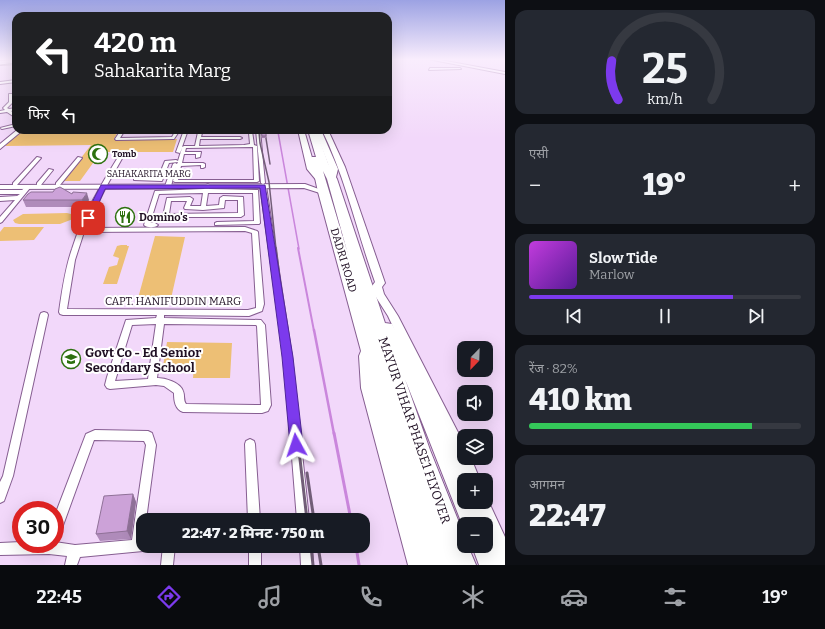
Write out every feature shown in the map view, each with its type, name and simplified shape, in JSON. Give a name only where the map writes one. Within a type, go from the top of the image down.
[{"type":"highway","points":[[308,134],[319,162]]},
{"type":"highway","points":[[313,134],[324,183]]},
{"type":"highway","name":"DADRI ROAD","points":[[324,183],[368,295]]},
{"type":"highway","name":"DADRI ROAD","points":[[324,183],[352,284],[366,342]]},
{"type":"highway","points":[[368,295],[414,379],[457,482]]},
{"type":"highway","name":"MAYUR VIHAR PHASE1 FLYOVER","points":[[368,295],[420,450],[463,565]]},
{"type":"highway","points":[[366,342],[370,388],[421,565]]},
{"type":"highway","name":"MAYUR VIHAR PHASE1 FLYOVER","points":[[366,342],[383,383],[442,565]]},
{"type":"highway","points":[[487,553],[492,565]]},
{"type":"main road","points":[[302,134],[311,169],[324,183],[334,169],[320,134]]},
{"type":"street","points":[[7,111],[6,106],[11,102],[10,95],[12,95]]},
{"type":"street","points":[[0,112],[12,110]]},
{"type":"street","points":[[7,111],[12,114]]},
{"type":"street","points":[[2,128],[12,126]]},
{"type":"street","points":[[0,143],[12,133]]},
{"type":"street","points":[[0,147],[15,134]]},
{"type":"street","points":[[120,134],[117,139],[173,138],[176,134]]},
{"type":"street","points":[[181,148],[191,146],[255,146],[257,181],[170,183],[178,163],[181,148],[184,134]]},
{"type":"street","points":[[197,145],[200,134]]},
{"type":"street","points":[[240,145],[241,134]]},
{"type":"street","points":[[181,148],[197,145],[252,145],[251,134]]},
{"type":"street","points":[[258,134],[263,184],[288,357],[302,513]]},
{"type":"street","points":[[327,134],[334,147],[353,197],[368,252],[380,283],[377,286],[379,294],[393,316],[460,451],[469,473]]},
{"type":"street","points":[[199,138],[240,138]]},
{"type":"street","points":[[181,148],[198,153],[198,157]]},
{"type":"street","name":"CAPT. HANIFUDDIN MARG","points":[[82,230],[246,229],[255,232],[259,309],[249,313],[63,312],[68,278],[77,242],[82,230],[104,185],[122,155]]},
{"type":"street","points":[[15,184],[39,158]]},
{"type":"street","points":[[58,184],[80,158]]},
{"type":"street","points":[[136,180],[161,180],[167,162],[203,164],[203,167]]},
{"type":"street","points":[[39,184],[51,170]]},
{"type":"street","name":"SAHAKARITA MARG","points":[[170,183],[207,189],[263,184]]},
{"type":"street","name":"SAHAKARITA MARG","points":[[0,187],[26,190],[104,185],[170,183],[298,184]]},
{"type":"street","points":[[298,184],[310,187],[324,183]]},
{"type":"street","points":[[298,184],[324,183]]},
{"type":"street","name":"SAHAKARITA MARG","points":[[0,184],[104,185]]},
{"type":"street","points":[[207,189],[256,191],[257,224],[147,225],[157,192],[207,189]]},
{"type":"street","points":[[203,208],[207,189]]},
{"type":"street","points":[[0,192],[26,190]]},
{"type":"street","points":[[0,221],[26,190]]},
{"type":"street","points":[[0,199],[19,198]]},
{"type":"street","points":[[223,198],[241,198],[241,215],[166,216],[169,199],[190,199],[187,208],[203,208],[222,207],[223,198]]},
{"type":"street","points":[[152,382],[161,312]]},
{"type":"street","points":[[0,497],[8,476],[44,315]]},
{"type":"street","points":[[160,321],[261,323],[265,408],[183,408],[179,402],[179,392],[171,385],[160,381],[152,382],[110,385],[111,377],[129,322],[160,321]]},
{"type":"street","points":[[64,507],[90,437],[95,435],[148,436],[152,445],[144,513]]},
{"type":"street","points":[[250,444],[254,513]]},
{"type":"street","points":[[484,509],[505,558]]},
{"type":"street","points":[[64,548],[75,550],[136,545]]},
{"type":"street","points":[[0,549],[12,548]]},
{"type":"street","points":[[70,565],[75,550]]},
{"type":"street","points":[[167,565],[168,553]]},
{"type":"street","points":[[255,553],[255,565]]},
{"type":"street","points":[[306,553],[307,565]]},
{"type":"shaded area","points":[[18,134],[117,134],[114,139],[177,139],[173,152],[101,152],[80,181],[63,181],[91,145],[5,146]]},
{"type":"shaded area","points":[[67,213],[75,215],[73,219],[60,224],[19,224],[15,223],[13,220],[23,214]]},
{"type":"shaded area","points":[[4,227],[44,227],[34,240],[0,241],[0,232]]},
{"type":"shaded area","points":[[155,236],[185,237],[170,303],[137,302]]},
{"type":"shaded area","points":[[117,246],[129,246],[117,284],[103,284],[109,267],[117,265],[119,258],[113,256]]},
{"type":"shaded area","points":[[167,342],[232,343],[230,378],[193,378],[194,366],[163,366]]},
{"type":"building","points":[[60,187],[72,194],[73,192],[87,193],[82,200],[23,200],[31,192],[53,192],[55,189]]},
{"type":"building","points":[[133,494],[127,531],[96,534],[104,496]]},
{"type":"waterway","points":[[278,134],[299,249]]},
{"type":"waterway","points":[[298,248],[314,331]]},
{"type":"waterway","points":[[314,330],[334,434]]},
{"type":"waterway","points":[[334,433],[350,513]]},
{"type":"waterway","points":[[357,553],[359,565]]},
{"type":"railway","points":[[259,134],[269,182],[276,249]]},
{"type":"railway","points":[[265,134],[270,164]]},
{"type":"railway","points":[[276,248],[286,331]]},
{"type":"railway","points":[[286,330],[297,434]]},
{"type":"railway","points":[[297,433],[306,513]]},
{"type":"railway","points":[[307,473],[313,513]]},
{"type":"railway","points":[[312,553],[313,565]]},
{"type":"railway","points":[[319,553],[321,565]]},
{"type":"place","name":"Tomb","points":[[98,154]]},
{"type":"place","name":"Domino's","points":[[125,217]]},
{"type":"place","name":"Govt Co - Ed Senior Secondary School","points":[[71,359]]},
{"type":"route","points":[[88,218],[103,187],[263,186],[270,244],[288,357],[296,445]]}]
